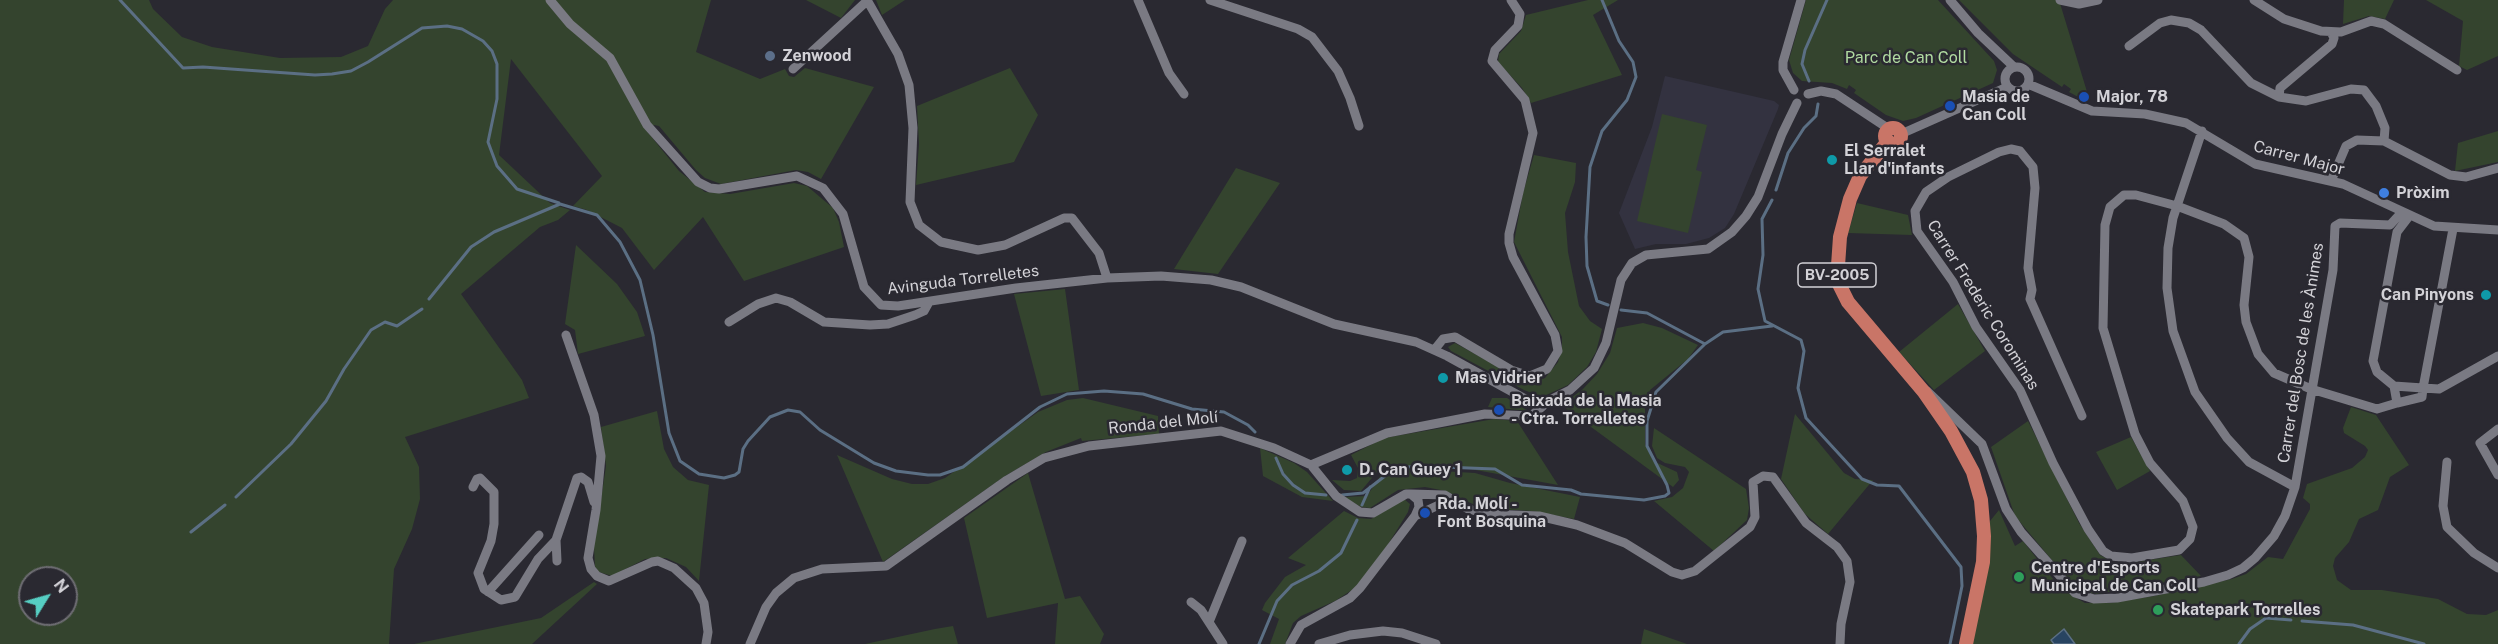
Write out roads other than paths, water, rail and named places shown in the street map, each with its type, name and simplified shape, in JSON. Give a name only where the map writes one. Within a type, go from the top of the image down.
[{"type":"main road","name":"BV-2005","points":[[1893,135],[1860,176],[1850,199],[1839,237],[1837,280],[1843,295],[1854,311],[1918,385],[1963,451],[1981,500],[1984,523],[1983,562],[1966,644]]},
{"type":"street","name":"Avinguda Torrelletes","points":[[550,0],[570,24],[610,58],[647,125],[698,182],[710,189],[719,189],[797,176],[823,188],[843,214],[860,278],[872,298],[881,305],[892,307],[1023,287],[1107,278],[1173,277],[1233,284],[1334,324],[1404,338],[1435,349],[1534,406],[1543,406]]},
{"type":"street","points":[[1138,0],[1169,73],[1184,94]]},
{"type":"street","points":[[1210,0],[1298,29],[1312,37],[1338,71],[1359,126]]},
{"type":"street","points":[[1435,349],[1443,339],[1455,337],[1511,370],[1530,376],[1547,369],[1558,351],[1555,335],[1513,257],[1509,243],[1533,134],[1525,100],[1492,61],[1494,51],[1515,32],[1520,20],[1518,9],[1511,0]]},
{"type":"street","points":[[1797,103],[1792,98],[1794,90],[1783,70],[1783,62],[1801,0]]},
{"type":"street","points":[[1950,0],[1978,33],[2014,67],[2026,71],[2028,84],[2018,92],[2007,87],[2005,75],[2014,67]]},
{"type":"street","points":[[2060,0],[2079,4],[2098,0]]},
{"type":"street","points":[[2254,0],[2276,16],[2293,23],[2331,32],[2341,32],[2365,22],[2376,22],[2393,29],[2457,70]]},
{"type":"street","points":[[793,69],[867,1],[898,54],[909,85],[913,128],[910,202],[918,225],[940,242],[978,250],[1005,245],[1064,218],[1072,218],[1099,253],[1107,278]]},
{"type":"street","points":[[2129,46],[2160,23],[2182,21],[2202,30],[2251,83],[2279,97],[2313,100],[2360,88],[2370,96],[2376,106],[2386,133],[2384,141]]},
{"type":"street","points":[[2279,97],[2280,88],[2332,44],[2334,38],[2331,32]]},
{"type":"street","name":"Carrer Major","points":[[2028,84],[2092,111],[2145,114],[2186,123],[2255,164],[2349,187],[2434,226],[2453,229],[2498,230]]},
{"type":"street","name":"BV-2005","points":[[1893,135],[2007,87]]},
{"type":"street","points":[[1794,90],[1803,88],[1808,94]]},
{"type":"street","points":[[1808,94],[1826,91],[1836,94],[1893,135]]},
{"type":"street","points":[[1797,103],[1804,102],[1808,94]]},
{"type":"street","points":[[1311,465],[1388,433],[1485,414],[1531,416],[1579,384],[1594,368],[1606,343],[1621,280],[1632,263],[1646,255],[1708,249],[1732,232],[1746,216],[1758,196],[1782,134],[1797,103]]},
{"type":"street","points":[[2202,132],[2177,206],[2168,248],[2168,288],[2173,331],[2189,378],[2215,422],[2240,453],[2259,469],[2295,487]]},
{"type":"street","points":[[2331,181],[2346,146],[2357,140],[2384,141],[2404,154],[2450,175],[2466,177],[2498,168]]},
{"type":"street","name":"Carrer Frederic Corominas","points":[[2082,416],[2030,299],[2032,290],[2028,268],[2034,172],[2028,158],[2020,151],[2011,149],[1994,154],[1931,188],[1921,198],[1915,211],[1917,231],[1953,282],[1980,333],[2020,390],[2053,463],[2096,542],[2111,556],[2121,558],[2179,550],[2190,539],[2193,527],[2190,513],[2150,463],[2135,434],[2106,340],[2102,289],[2105,225],[2110,207],[2124,195],[2136,195],[2177,206]]},
{"type":"street","points":[[2177,206],[2224,224],[2244,238],[2249,257],[2244,305],[2250,340],[2265,364],[2274,373],[2311,388],[2377,409],[2422,396],[2453,229]]},
{"type":"street","points":[[2397,232],[2390,225],[2406,213]]},
{"type":"street","points":[[2406,213],[2397,232],[2373,361],[2377,372],[2394,386],[2439,389],[2498,356]]},
{"type":"street","name":"Carrer del Bosc de les Ànimes","points":[[1918,385],[1938,398],[1982,444],[2006,508],[2021,532],[2068,588],[2086,598],[2117,598],[2193,584],[2243,568],[2274,536],[2286,516],[2295,487],[2330,286],[2337,224],[2390,225]]},
{"type":"street","points":[[729,322],[758,304],[776,298],[785,300],[824,322],[870,326],[888,324],[922,313],[929,302]]},
{"type":"street","points":[[566,334],[599,435],[601,465],[588,558],[594,573],[609,581],[652,562],[658,561],[674,568],[696,588],[704,603],[706,644]]},
{"type":"street","points":[[2394,386],[2397,403]]},
{"type":"street","points":[[2498,429],[2480,443],[2498,474]]},
{"type":"street","name":"Ronda del Molí","points":[[750,644],[766,607],[776,592],[794,578],[822,569],[886,566],[1007,480],[1059,453],[1089,446],[1221,431],[1274,448],[1311,465],[1336,496],[1360,512],[1373,513],[1397,498],[1411,494]]},
{"type":"street","points":[[2447,462],[2443,506],[2447,527],[2474,553],[2498,568]]},
{"type":"street","points":[[1415,516],[1443,502],[1488,514],[1548,517],[1625,543],[1672,572],[1687,574],[1718,554],[1750,527],[1755,517],[1753,482],[1763,476],[1773,477],[1806,523],[1837,547],[1847,561],[1850,582],[1840,624],[1840,644]]},
{"type":"street","points":[[558,561],[556,540],[573,485],[579,477],[586,480],[590,486],[596,510]]},
{"type":"street","points":[[473,488],[477,479],[480,478],[488,483],[495,497]]},
{"type":"street","points":[[500,485],[495,497],[491,541],[478,573],[481,585],[488,592],[501,600],[515,597],[538,559],[556,540]]},
{"type":"street","points":[[1411,494],[1445,495],[1460,505]]},
{"type":"street","points":[[1290,644],[1300,625],[1350,598],[1360,588],[1415,516],[1419,504],[1416,496],[1411,494]]},
{"type":"street","points":[[488,592],[539,535]]},
{"type":"street","points":[[1209,622],[1242,541]]},
{"type":"street","points":[[1191,602],[1209,622],[1223,644]]},
{"type":"street","points":[[1319,644],[1350,634],[1383,631],[1402,633],[1436,644]]},
{"type":"water","points":[[2064,629],[2075,644],[2054,644],[2051,640]]},
{"type":"waterway","points":[[120,0],[183,68],[203,67],[315,75],[332,74],[351,71],[422,28],[447,26],[462,29],[483,41],[492,51],[497,64],[497,99],[488,142],[497,166],[517,189],[559,203]]},
{"type":"waterway","points":[[1602,0],[1619,41],[1633,62],[1636,77],[1627,100],[1602,131],[1590,167],[1586,237],[1587,266],[1597,301],[1608,305]]},
{"type":"waterway","points":[[1809,81],[1802,64],[1805,50],[1827,0]]},
{"type":"waterway","points":[[1776,190],[1788,153],[1804,128],[1816,116],[1818,104]]},
{"type":"waterway","points":[[1772,200],[1762,219],[1763,255],[1758,289],[1765,321],[1801,340],[1804,351],[1798,388],[1806,418],[1862,479],[1877,485],[1899,486],[1961,567],[1962,586],[1950,644]]},
{"type":"waterway","points":[[429,299],[471,247],[494,232],[560,204],[597,215],[620,242],[640,280],[653,335],[669,433],[680,461],[699,474],[724,478],[735,475],[739,472],[743,449],[748,441],[770,417],[788,410],[800,412],[820,430],[874,463],[896,471],[928,475],[940,475],[963,467],[1040,407],[1067,394],[1104,391],[1143,394],[1192,409],[1224,412],[1248,425],[1255,432]]},
{"type":"waterway","points":[[236,497],[291,444],[326,401],[344,369],[371,330],[385,322],[397,326],[422,309]]},
{"type":"waterway","points":[[1621,310],[1647,313],[1705,344],[1723,332],[1772,326]]},
{"type":"waterway","points":[[1342,495],[1363,493],[1394,469],[1416,466],[1495,469],[1522,485],[1571,490],[1581,494],[1644,500],[1665,496],[1669,493],[1667,485],[1647,446],[1647,421],[1656,392],[1705,344]]},
{"type":"waterway","points":[[1276,458],[1283,474],[1293,485],[1305,493],[1326,495]]},
{"type":"waterway","points":[[1362,505],[1370,487]]},
{"type":"waterway","points":[[191,532],[225,505]]},
{"type":"waterway","points":[[1259,644],[1277,601],[1292,585],[1319,571],[1341,553],[1357,520]]},
{"type":"waterway","points":[[2239,644],[2250,629],[2266,618],[2291,620]]},
{"type":"waterway","points":[[2302,621],[2353,625],[2424,644]]},
{"type":"place","name":"Zenwood","points":[[770,56]]},
{"type":"place","name":"Major, 78","points":[[2084,97]]},
{"type":"place","name":"Masia de Can Coll","points":[[1950,106]]},
{"type":"place","name":"El Serralet Llar d'infants","points":[[1832,160]]},
{"type":"place","name":"Pròxim","points":[[2384,193]]},
{"type":"place","name":"Can Pinyons","points":[[2486,295]]},
{"type":"place","name":"Mas Vidrier","points":[[1443,378]]},
{"type":"place","name":"Baixada de la Masia - Ctra. Torrelletes","points":[[1499,410]]},
{"type":"place","name":"D. Can Guey 1","points":[[1347,470]]},
{"type":"place","name":"Rda. Molí - Font Bosquina","points":[[1425,513]]},
{"type":"place","name":"Centre d'Esports Municipal de Can Coll","points":[[2019,577]]},
{"type":"place","name":"Skatepark Torrelles","points":[[2158,610]]},
{"type":"park label","name":"Parc de Can Coll","points":[[1906,58]]}]
